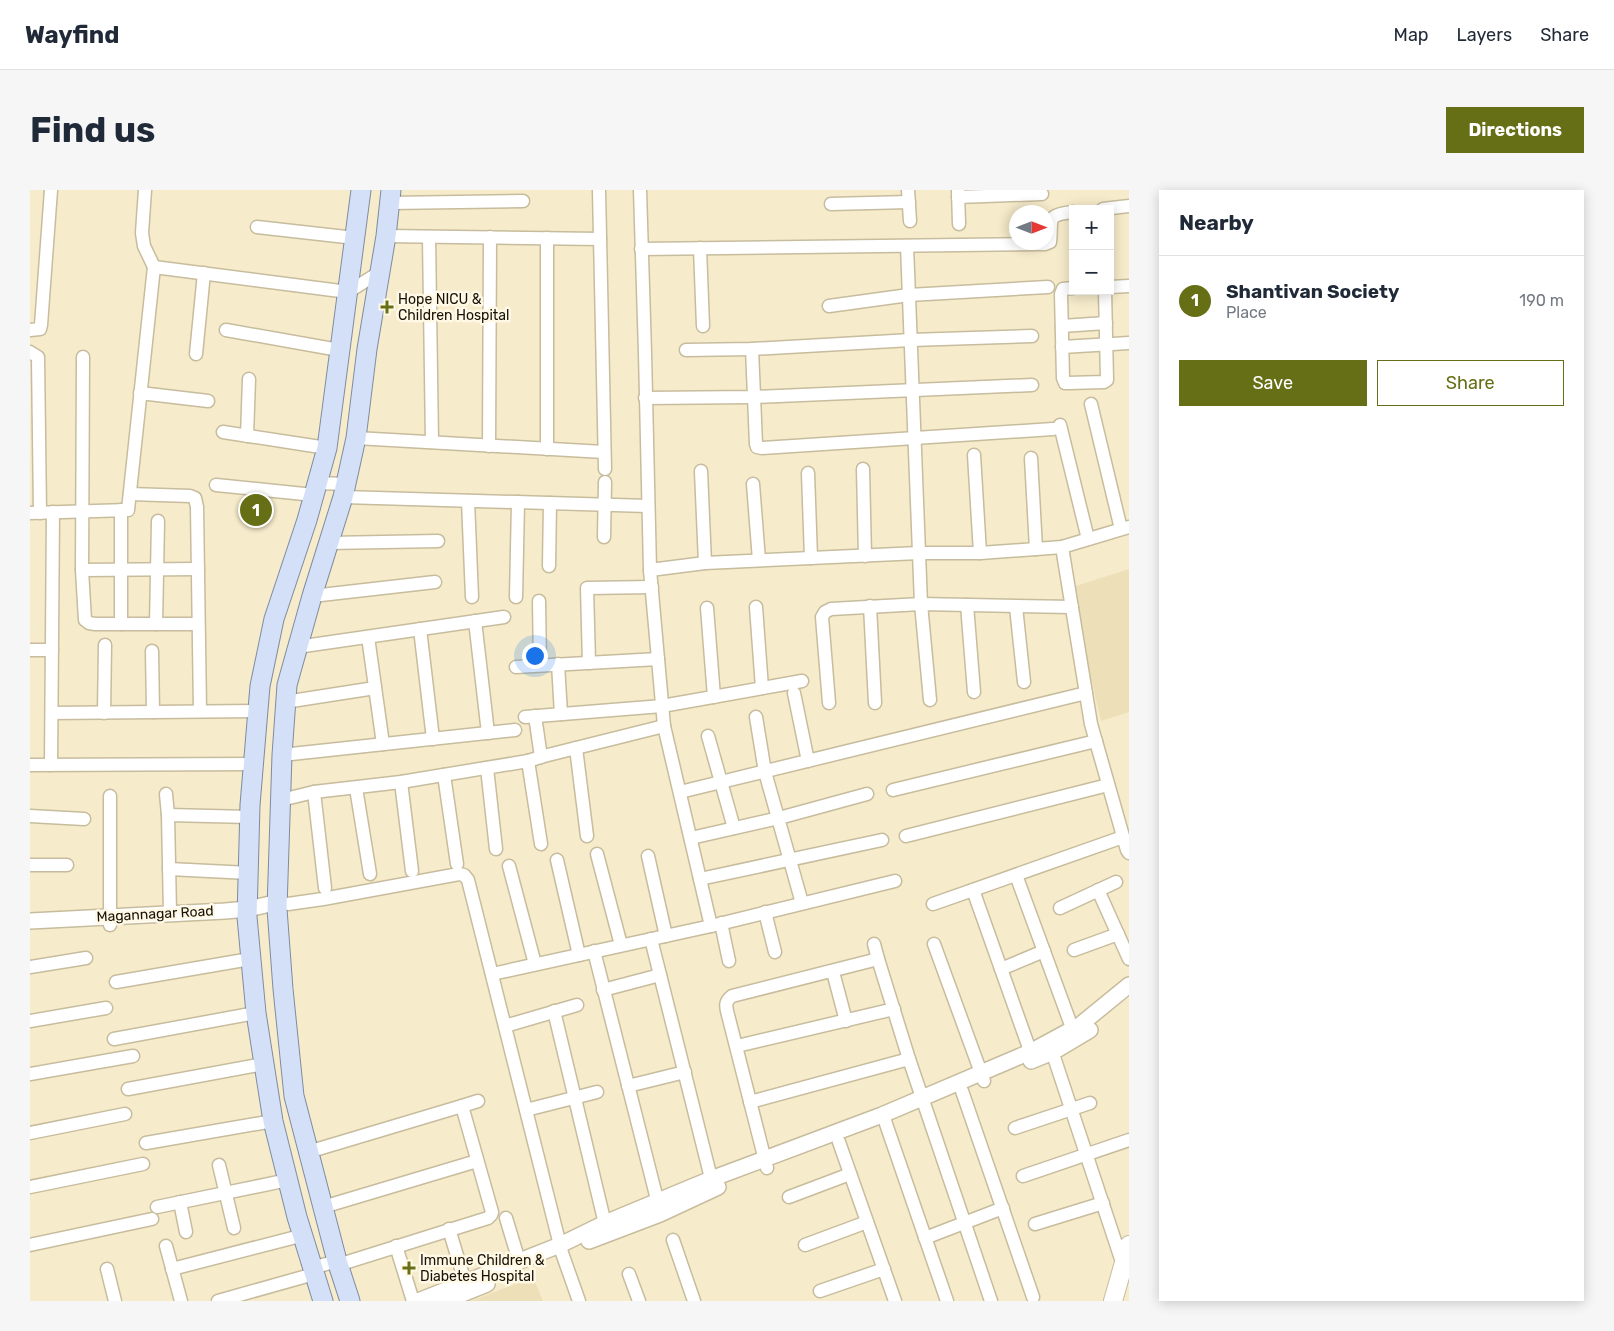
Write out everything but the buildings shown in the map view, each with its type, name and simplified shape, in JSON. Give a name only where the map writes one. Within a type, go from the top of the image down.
[{"type":"main road","points":[[323,1301],[272,1121],[250,959],[247,913],[250,817],[260,686],[274,619],[326,448],[361,190]]},
{"type":"main road","points":[[350,1301],[337,1263],[294,1096],[283,989],[281,905],[282,755],[284,702],[287,685],[344,491],[356,438],[386,236],[389,194]]},
{"type":"main road","points":[[1113,1301],[1129,1245]]},
{"type":"street","points":[[30,330],[40,329],[41,324],[51,190]]},
{"type":"street","points":[[30,352],[38,357],[35,513],[128,510],[154,267],[144,246],[142,233],[145,190]]},
{"type":"street","points":[[599,190],[605,476],[604,537]]},
{"type":"street","points":[[640,190],[650,570],[664,726],[700,879],[729,962]]},
{"type":"street","points":[[959,224],[958,193],[1042,194]]},
{"type":"street","points":[[389,194],[457,196],[523,201]]},
{"type":"street","points":[[831,204],[908,196],[910,221]]},
{"type":"street","points":[[1114,208],[1129,206]]},
{"type":"street","points":[[641,249],[1048,244],[1051,240],[1050,224],[1053,217],[1069,213]]},
{"type":"street","points":[[256,227],[354,238]]},
{"type":"street","points":[[386,236],[600,239]]},
{"type":"street","points":[[429,237],[432,442]]},
{"type":"street","points":[[490,237],[490,446]]},
{"type":"street","points":[[546,448],[547,238]]},
{"type":"street","points":[[907,246],[921,604],[930,700]]},
{"type":"street","points":[[700,248],[703,326]]},
{"type":"street","points":[[154,267],[348,292],[380,272]]},
{"type":"street","points":[[196,354],[204,273]]},
{"type":"street","points":[[1114,287],[1129,286]]},
{"type":"street","points":[[829,306],[909,296],[1048,287]]},
{"type":"street","points":[[1069,288],[1063,289],[1061,294],[1064,383],[1104,382],[1107,380],[1104,295]]},
{"type":"street","points":[[1062,326],[1106,323]]},
{"type":"street","points":[[226,330],[339,350]]},
{"type":"street","points":[[686,350],[752,349],[911,340],[1032,336]]},
{"type":"street","points":[[1062,347],[1129,343]]},
{"type":"street","points":[[752,349],[757,447],[915,438],[1056,427],[1088,538]]},
{"type":"street","points":[[83,357],[82,570],[85,620],[89,623],[198,624]]},
{"type":"street","points":[[247,436],[249,379]]},
{"type":"street","points":[[645,398],[754,396],[1032,385]]},
{"type":"street","points":[[140,392],[208,401]]},
{"type":"street","points":[[650,570],[705,563],[919,553],[980,553],[1062,547],[1125,528],[1091,404]]},
{"type":"street","points":[[223,432],[326,448]]},
{"type":"street","points":[[356,438],[604,452]]},
{"type":"street","points":[[974,455],[980,553]]},
{"type":"street","points":[[1031,458],[1036,549]]},
{"type":"street","points":[[863,469],[865,556]]},
{"type":"street","points":[[701,471],[705,563]]},
{"type":"street","points":[[808,473],[811,558]]},
{"type":"street","points":[[216,484],[468,500],[648,506]]},
{"type":"street","points":[[753,484],[759,560]]},
{"type":"street","points":[[130,494],[190,496],[195,498],[197,507],[200,712]]},
{"type":"street","points":[[468,500],[472,597]]},
{"type":"street","points":[[516,597],[518,502]]},
{"type":"street","points":[[549,566],[550,503]]},
{"type":"street","points":[[120,624],[121,510]]},
{"type":"street","points":[[52,765],[53,512]]},
{"type":"street","points":[[156,624],[158,521]]},
{"type":"street","points":[[329,543],[438,541]]},
{"type":"street","points":[[1062,547],[1091,724],[1129,853]]},
{"type":"street","points":[[82,570],[198,569]]},
{"type":"street","points":[[312,596],[435,582]]},
{"type":"street","points":[[589,663],[587,588],[652,587]]},
{"type":"street","points":[[539,601],[540,665]]},
{"type":"street","points":[[830,703],[822,618],[825,612],[831,609],[921,604],[1016,607],[1072,606]]},
{"type":"street","points":[[967,605],[974,692]]},
{"type":"street","points":[[870,606],[875,703]]},
{"type":"street","points":[[756,607],[762,688]]},
{"type":"street","points":[[1016,607],[1024,682]]},
{"type":"street","points":[[708,608],[714,697]]},
{"type":"street","points":[[297,647],[504,617]]},
{"type":"street","points":[[475,622],[488,733]]},
{"type":"street","points":[[420,629],[433,739]]},
{"type":"street","points":[[368,637],[383,744]]},
{"type":"street","points":[[104,713],[105,645]]},
{"type":"street","points":[[30,650],[52,650]]},
{"type":"street","points":[[152,651],[153,712]]},
{"type":"street","points":[[516,667],[658,658]]},
{"type":"street","points":[[558,664],[561,714]]},
{"type":"street","points":[[541,757],[530,716],[662,706],[802,681]]},
{"type":"street","points":[[284,702],[375,688]]},
{"type":"street","points":[[794,693],[808,761]]},
{"type":"street","points":[[680,792],[1086,694]]},
{"type":"street","points":[[52,713],[258,711]]},
{"type":"street","points":[[756,717],[765,772],[802,904]]},
{"type":"street","points":[[281,800],[314,792],[401,782],[528,761],[664,726]]},
{"type":"street","points":[[282,755],[515,730]]},
{"type":"street","points":[[708,736],[734,828]]},
{"type":"street","points":[[893,790],[1096,741]]},
{"type":"street","points":[[576,748],[587,836]]},
{"type":"street","points":[[528,761],[541,844]]},
{"type":"street","points":[[30,765],[254,764]]},
{"type":"street","points":[[488,768],[496,850]]},
{"type":"street","points":[[444,775],[457,864]]},
{"type":"street","points":[[401,782],[412,871]]},
{"type":"street","points":[[906,836],[1108,785]]},
{"type":"street","points":[[356,788],[370,874]]},
{"type":"street","points":[[314,792],[325,888]]},
{"type":"street","points":[[166,794],[170,913]]},
{"type":"street","points":[[691,838],[778,818],[867,794]]},
{"type":"street","points":[[110,796],[111,921]]},
{"type":"street","points":[[168,815],[250,817]]},
{"type":"street","points":[[30,816],[84,819]]},
{"type":"street","points":[[933,904],[1123,837]]},
{"type":"street","points":[[700,879],[882,840]]},
{"type":"street","points":[[598,854],[621,945]]},
{"type":"street","points":[[648,856],[666,936]]},
{"type":"street","points":[[557,860],[579,955]]},
{"type":"street","points":[[30,865],[67,865]]},
{"type":"street","points":[[509,866],[534,964]]},
{"type":"street","points":[[169,870],[249,873]]},
{"type":"street","points":[[247,913],[281,905],[459,874],[464,875],[468,880],[561,1249],[579,1301]]},
{"type":"street","points":[[1016,874],[1074,1034]]},
{"type":"street","points":[[492,974],[666,936],[895,881]]},
{"type":"street","points":[[1060,908],[1116,882]]},
{"type":"street","points":[[973,890],[1032,1056]]},
{"type":"street","points":[[1098,890],[1129,959]]},
{"type":"street","points":[[765,912],[775,952]]},
{"type":"street","name":"Magannagar Road","points":[[30,931],[170,913],[247,913]]},
{"type":"street","name":"Magannagar Road","points":[[30,921],[111,921],[247,913]]},
{"type":"street","points":[[1074,950],[1118,934]]},
{"type":"street","points":[[651,939],[712,1184]]},
{"type":"street","points":[[874,944],[909,1059],[990,1301]]},
{"type":"street","points":[[934,944],[982,1077]]},
{"type":"street","points":[[594,951],[659,1208]]},
{"type":"street","points":[[1001,969],[1044,951]]},
{"type":"street","points":[[30,967],[86,958]]},
{"type":"street","points":[[116,982],[250,959]]},
{"type":"street","points":[[766,1164],[728,1015],[727,999],[732,996],[833,972],[878,959]]},
{"type":"street","points":[[833,972],[846,1021]]},
{"type":"street","points":[[603,990],[660,976]]},
{"type":"street","points":[[1074,1034],[1129,985]]},
{"type":"street","points":[[445,1301],[606,1228],[1032,1056],[1074,1034],[1092,1028],[1129,996]]},
{"type":"street","points":[[505,1026],[577,1005]]},
{"type":"street","points":[[30,1021],[106,1008]]},
{"type":"street","points":[[737,1046],[894,1009]]},
{"type":"street","points":[[554,1012],[606,1228]]},
{"type":"street","points":[[114,1039],[256,1013]]},
{"type":"street","points":[[1051,1047],[1123,1265]]},
{"type":"street","points":[[30,1074],[133,1056]]},
{"type":"street","points":[[750,1102],[909,1059]]},
{"type":"street","points":[[128,1089],[264,1064]]},
{"type":"street","points":[[628,1086],[685,1072]]},
{"type":"street","points":[[766,1164],[839,1142],[867,1131],[924,1101],[962,1091],[982,1077]]},
{"type":"street","points":[[962,1091],[1033,1297]]},
{"type":"street","points":[[526,1110],[597,1092]]},
{"type":"street","points":[[308,1152],[478,1101]]},
{"type":"street","points":[[1015,1128],[1090,1104]]},
{"type":"street","points":[[218,1301],[488,1218],[492,1215],[462,1106]]},
{"type":"street","points":[[30,1133],[125,1114]]},
{"type":"street","points":[[146,1143],[272,1121]]},
{"type":"street","points":[[885,1121],[946,1301]]},
{"type":"street","points":[[1023,1176],[1129,1140]]},
{"type":"street","points":[[839,1142],[895,1301]]},
{"type":"street","points":[[323,1207],[477,1161]]},
{"type":"street","points":[[30,1187],[143,1164]]},
{"type":"street","points":[[219,1165],[234,1228]]},
{"type":"street","points":[[789,1197],[850,1174]]},
{"type":"street","points":[[30,1245],[154,1213],[180,1202],[288,1180]]},
{"type":"street","points":[[180,1202],[186,1232]]},
{"type":"street","points":[[1035,1224],[1103,1203]]},
{"type":"street","points":[[925,1238],[1003,1208]]},
{"type":"street","points":[[506,1218],[519,1261]]},
{"type":"street","points":[[805,1245],[867,1222]]},
{"type":"street","points":[[450,1229],[464,1282]]},
{"type":"street","points":[[172,1269],[304,1235]]},
{"type":"street","points":[[673,1240],[694,1301]]},
{"type":"street","points":[[166,1246],[181,1301]]},
{"type":"street","points":[[396,1246],[413,1301]]},
{"type":"street","points":[[418,1301],[519,1261],[561,1249]]},
{"type":"street","points":[[106,1269],[115,1301]]},
{"type":"street","points":[[820,1291],[884,1269]]},
{"type":"street","points":[[629,1274],[639,1301]]},
{"type":"shaded area","points":[[1129,569],[1129,712],[1101,721],[1070,588]]},
{"type":"shaded area","points":[[533,1277],[543,1301],[471,1301]]},
{"type":"place","name":"Hope NICU & Children Hospital","points":[[387,307]]},
{"type":"place","name":"Shantivan Society","points":[[256,510]]},
{"type":"place","name":"Immune Children & Diabetes Hospital","points":[[409,1268]]}]
